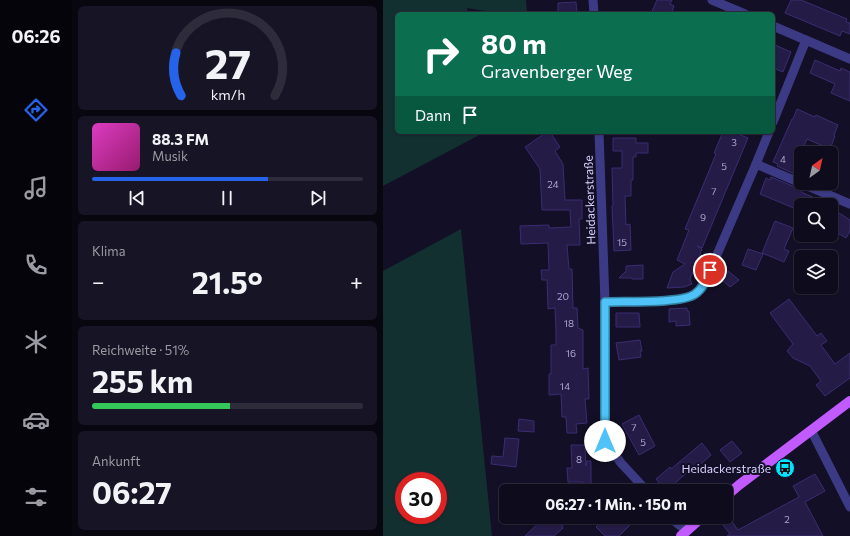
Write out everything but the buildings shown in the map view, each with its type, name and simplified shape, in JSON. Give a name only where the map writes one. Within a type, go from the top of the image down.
[{"type":"main road","points":[[733,490],[850,401]]},
{"type":"main road","points":[[684,533],[694,524]]},
{"type":"street","points":[[593,0],[594,12]]},
{"type":"street","points":[[712,0],[740,12]]},
{"type":"street","points":[[775,27],[850,59]]},
{"type":"street","points":[[775,117],[806,40]]},
{"type":"street","name":"Heidackerstraße","points":[[599,134],[605,302],[605,441],[621,463],[640,484]]},
{"type":"street","points":[[605,302],[683,299],[695,294],[703,285],[710,270],[768,134]]},
{"type":"street","points":[[756,164],[850,204]]},
{"type":"street","points":[[811,430],[850,507]]},
{"type":"street","points":[[676,524],[684,533]]},
{"type":"green space","points":[[383,0],[526,0],[527,12],[491,12],[467,8],[468,12],[395,12],[395,134],[481,134],[383,186]]},
{"type":"green space","points":[[461,229],[492,536],[383,536],[383,271]]},
{"type":"place","name":"Heidackerstraße","points":[[785,468]]},
{"type":"route","points":[[605,441],[605,302],[683,299],[695,294],[703,285],[710,270]]}]
